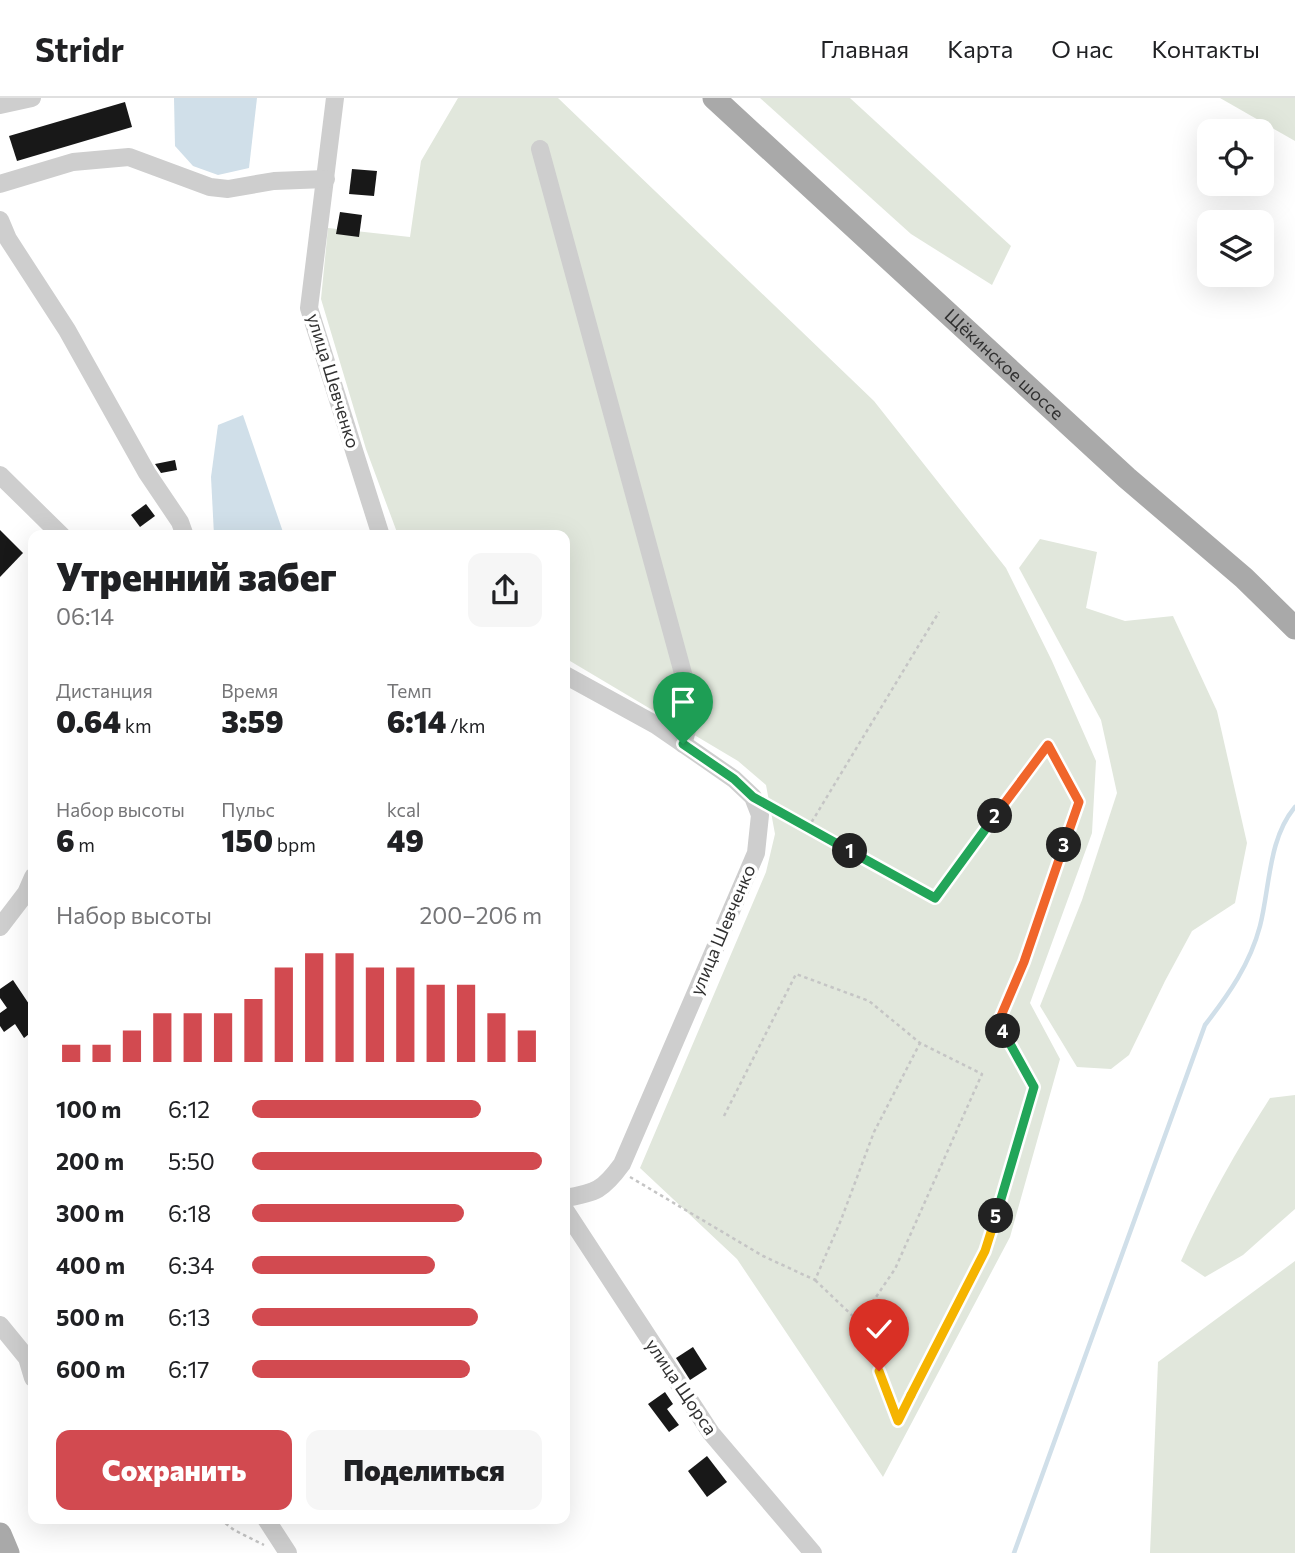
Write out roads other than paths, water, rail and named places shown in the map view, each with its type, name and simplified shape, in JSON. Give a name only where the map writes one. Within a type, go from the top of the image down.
[{"type":"main road","name":"Щёкинское шоссе","points":[[714,98],[1107,460],[1244,578],[1295,628]]},
{"type":"main road","points":[[0,1534],[8,1553]]},
{"type":"street","points":[[0,105],[32,98]]},
{"type":"street","name":"улица Шевченко","points":[[335,98],[309,308],[379,530]]},
{"type":"street","points":[[540,149],[692,710],[683,744],[656,725],[570,679]]},
{"type":"street","points":[[0,184],[73,162],[129,157],[210,187],[228,189],[274,181],[326,179]]},
{"type":"street","points":[[0,219],[8,239],[67,330],[147,473],[183,530]]},
{"type":"street","points":[[0,475],[56,530]]},
{"type":"street","name":"улица Шевченко","points":[[570,1197],[590,1194],[609,1183],[622,1164],[756,853],[760,815],[753,797],[734,779],[683,744]]},
{"type":"street","points":[[0,927],[28,888]]},
{"type":"street","name":"улица Щорса","points":[[570,1218],[711,1433],[813,1553]]},
{"type":"street","points":[[0,1325],[28,1361]]},
{"type":"street","points":[[269,1524],[288,1553]]},
{"type":"waterway","points":[[1014,1553],[1205,1025],[1238,978],[1256,940],[1275,848],[1286,820],[1295,807]]}]
